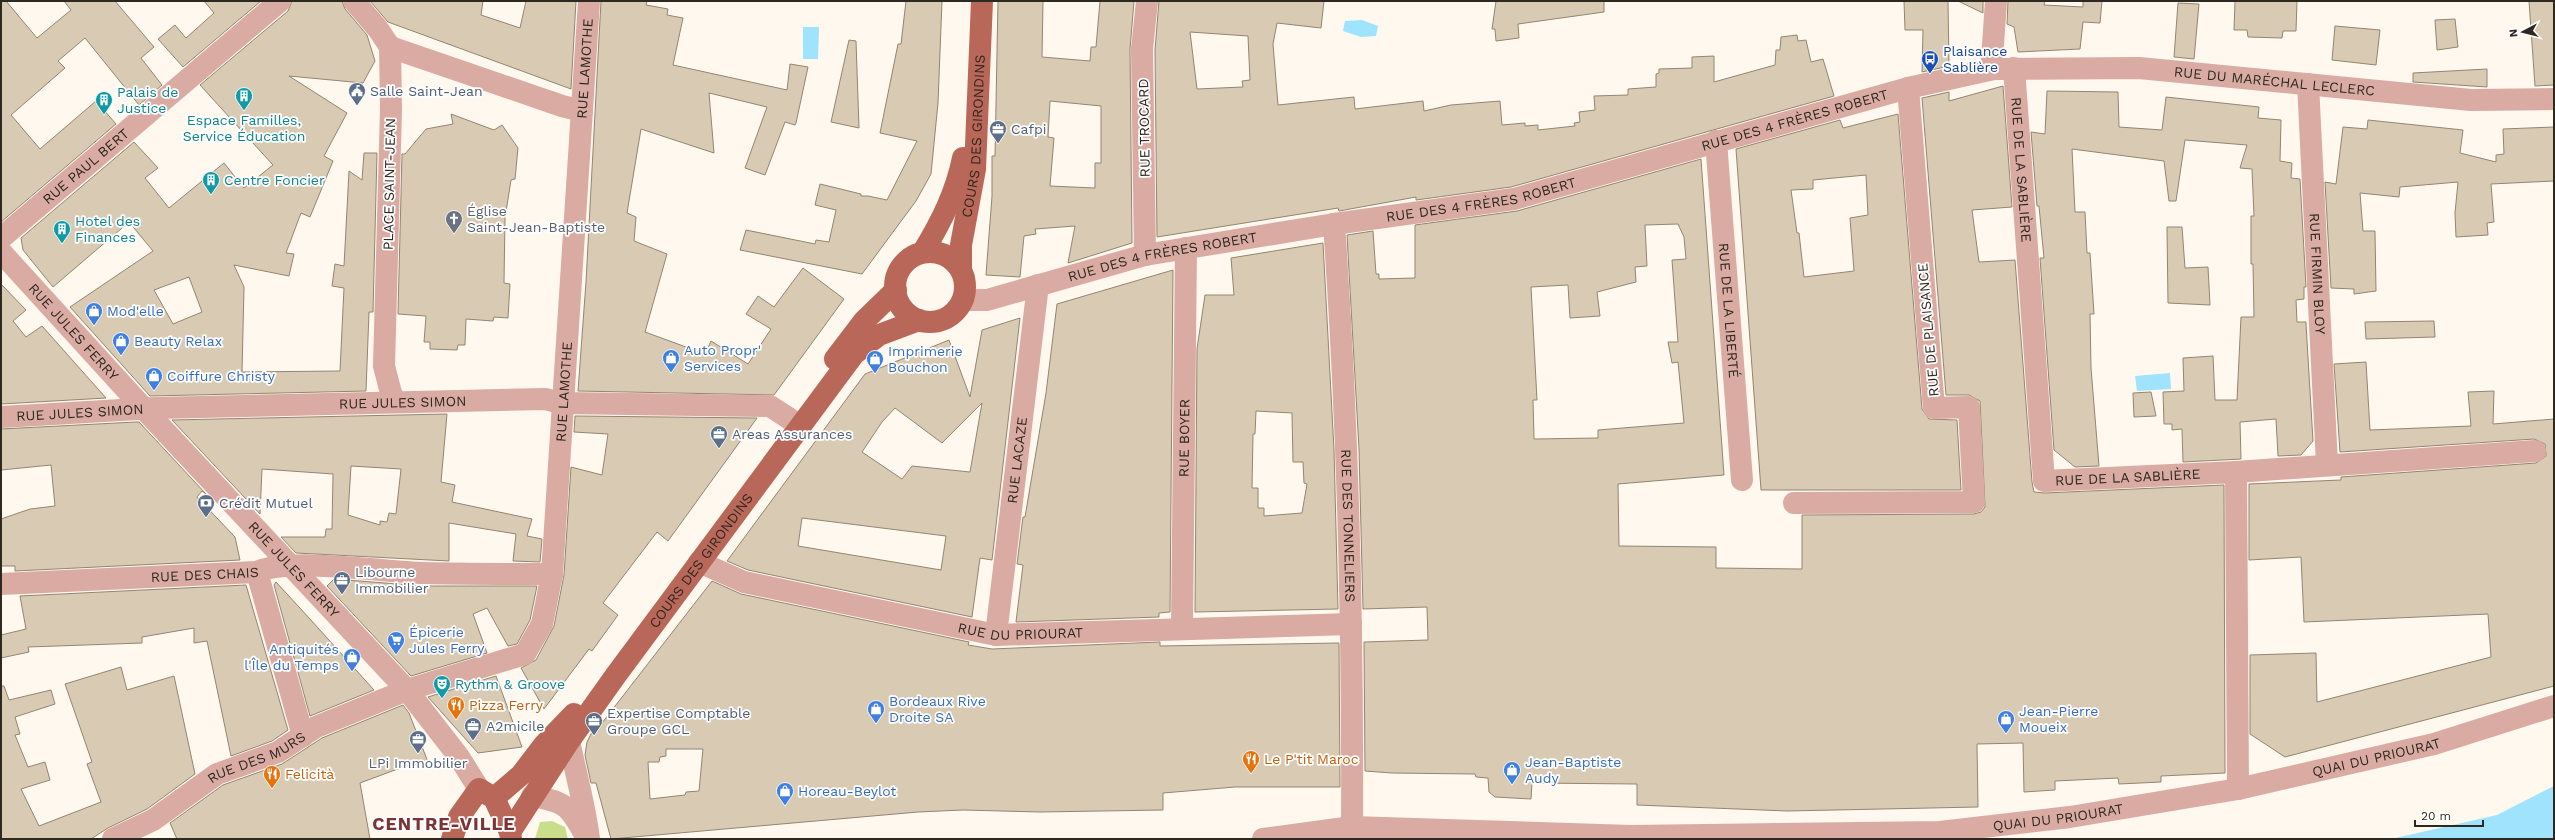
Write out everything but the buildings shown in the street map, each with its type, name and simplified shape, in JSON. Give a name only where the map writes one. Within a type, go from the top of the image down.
[{"type":"main road","name":"COURS DES GIRONDINS","points":[[923,252],[945,215],[956,189],[964,155],[969,1]]},
{"type":"main road","name":"COURS DES GIRONDINS","points":[[452,839],[459,818],[487,793],[522,775],[544,745],[570,720],[794,422],[854,354],[878,334],[919,320],[936,321],[944,318],[952,314],[963,300],[964,279],[961,269],[961,245],[975,168],[982,1]]},
{"type":"main road","points":[[919,320],[903,308],[896,290],[896,280],[905,262],[923,252],[945,255],[961,269]]},
{"type":"main road","name":"COURS DES GIRONDINS","points":[[510,836],[532,796],[569,741],[699,562],[864,321],[896,290]]},
{"type":"main road","points":[[487,793],[510,836]]},
{"type":"street","name":"RUE PAUL BERT","points":[[1,238],[280,1]]},
{"type":"street","points":[[354,1],[378,29],[390,47],[562,106],[582,111]]},
{"type":"street","name":"RUE LAMOTHE","points":[[407,690],[525,654],[542,624],[552,574],[561,403],[589,1]]},
{"type":"street","name":"RUE TROCARD","points":[[1145,255],[1142,49],[1147,1]]},
{"type":"street","name":"RUE DE LA SABLIÈRE","points":[[1996,1],[1992,59],[2004,69],[2044,481],[2236,472]]},
{"type":"street","name":"PLACE SAINT-JEAN","points":[[390,47],[391,109],[384,366],[391,393],[396,402]]},
{"type":"street","name":"RUE DU MARÉCHAL LECLERC","points":[[2004,69],[2139,68],[2471,100],[2554,100]]},
{"type":"street","name":"RUE DES 4 FRÈRES ROBERT","points":[[963,300],[987,300],[1145,255],[1334,224],[1514,199],[1908,88],[2004,69]]},
{"type":"street","name":"RUE FIRMIN BLOY","points":[[2308,84],[2327,464]]},
{"type":"street","name":"RUE DE PLAISANCE","points":[[1794,503],[1974,502],[1969,407],[1934,408],[1908,88]]},
{"type":"street","name":"RUE DE LA LIBERTÉ","points":[[1716,141],[1742,480]]},
{"type":"street","name":"RUE DES TONNELIERS","points":[[1334,224],[1340,304],[1351,624],[1352,827]]},
{"type":"street","name":"RUE BOYER","points":[[1182,628],[1186,248]]},
{"type":"street","name":"RUE JULES FERRY","points":[[1,252],[144,410],[407,690],[487,793]]},
{"type":"street","name":"RUE LACAZE","points":[[996,635],[1038,286]]},
{"type":"street","name":"RUE JULES SIMON","points":[[1,417],[144,410],[156,408],[545,399],[561,403],[770,406],[794,422]]},
{"type":"street","points":[[2238,789],[2236,472],[2327,464],[2535,451]]},
{"type":"street","name":"RUE DU PRIOURAT","points":[[699,562],[744,582],[996,635],[1182,628],[1351,624]]},
{"type":"street","name":"RUE DES CHAIS","points":[[1,584],[257,572],[269,566],[291,565],[423,573],[552,574]]},
{"type":"street","points":[[257,572],[303,736]]},
{"type":"street","name":"RUE DES MURS","points":[[113,839],[153,820],[217,774],[278,752],[316,727],[407,690]]},
{"type":"street","name":"QUAI DU PRIOURAT","points":[[1263,839],[1352,827],[1631,836],[1940,832],[2070,817],[2238,789],[2434,744],[2554,706]]},
{"type":"street","points":[[569,741],[577,779],[584,801],[588,839]]},
{"type":"street","points":[[532,796],[556,800],[573,811],[588,839]]},
{"type":"green space","points":[[552,821],[565,827],[568,839],[535,839],[540,822]]},
{"type":"water","points":[[1362,20],[1378,26],[1376,36],[1361,37],[1343,31],[1345,21]]},
{"type":"water","points":[[803,27],[819,27],[818,59],[803,59]]},
{"type":"water","points":[[2170,373],[2171,389],[2137,391],[2135,376]]},
{"type":"water","points":[[2554,786],[2554,839],[2391,839],[2497,815]]},
{"type":"place","name":"Plaisance Sablière","points":[[1930,74]]},
{"type":"place","name":"Salle Saint-Jean","points":[[357,106]]},
{"type":"place","name":"Espace Familles, Service Éducation","points":[[244,111]]},
{"type":"place","name":"Palais de Justice","points":[[104,115]]},
{"type":"place","name":"Cafpi","points":[[998,144]]},
{"type":"place","name":"Centre Foncier","points":[[211,195]]},
{"type":"place","name":"Église Saint-Jean-Baptiste","points":[[454,234]]},
{"type":"place","name":"Hotel des Finances","points":[[62,244]]},
{"type":"place","name":"Mod'elle","points":[[94,326]]},
{"type":"place","name":"Beauty Relax","points":[[121,356]]},
{"type":"place","name":"Auto Propr' Services","points":[[671,373]]},
{"type":"place","name":"Imprimerie Bouchon","points":[[875,374]]},
{"type":"place","name":"Coiffure Christy","points":[[154,391]]},
{"type":"place","name":"Areas Assurances","points":[[719,449]]},
{"type":"place","name":"Crédit Mutuel","points":[[206,518]]},
{"type":"place","name":"Libourne Immobilier","points":[[342,595]]},
{"type":"place","name":"Épicerie Jules Ferry","points":[[396,655]]},
{"type":"place","name":"Antiquités l'Île du Temps","points":[[352,672]]},
{"type":"place","name":"Rythm & Groove","points":[[442,699]]},
{"type":"place","name":"Pizza Ferry","points":[[456,720]]},
{"type":"place","name":"Bordeaux Rive Droite SA","points":[[876,724]]},
{"type":"place","name":"Jean-Pierre Moueix","points":[[2006,734]]},
{"type":"place","name":"Expertise Comptable Groupe GCL","points":[[594,736]]},
{"type":"place","name":"A2micile","points":[[473,741]]},
{"type":"place","name":"LPi Immobilier","points":[[418,754]]},
{"type":"place","name":"Le P'tit Maroc","points":[[1251,774]]},
{"type":"place","name":"Jean-Baptiste Audy","points":[[1512,785]]},
{"type":"place","name":"Felicità","points":[[272,789]]},
{"type":"place","name":"Horeau-Beylot","points":[[785,806]]},
{"type":"district","name":"CENTRE-VILLE","points":[[444,824]]}]
